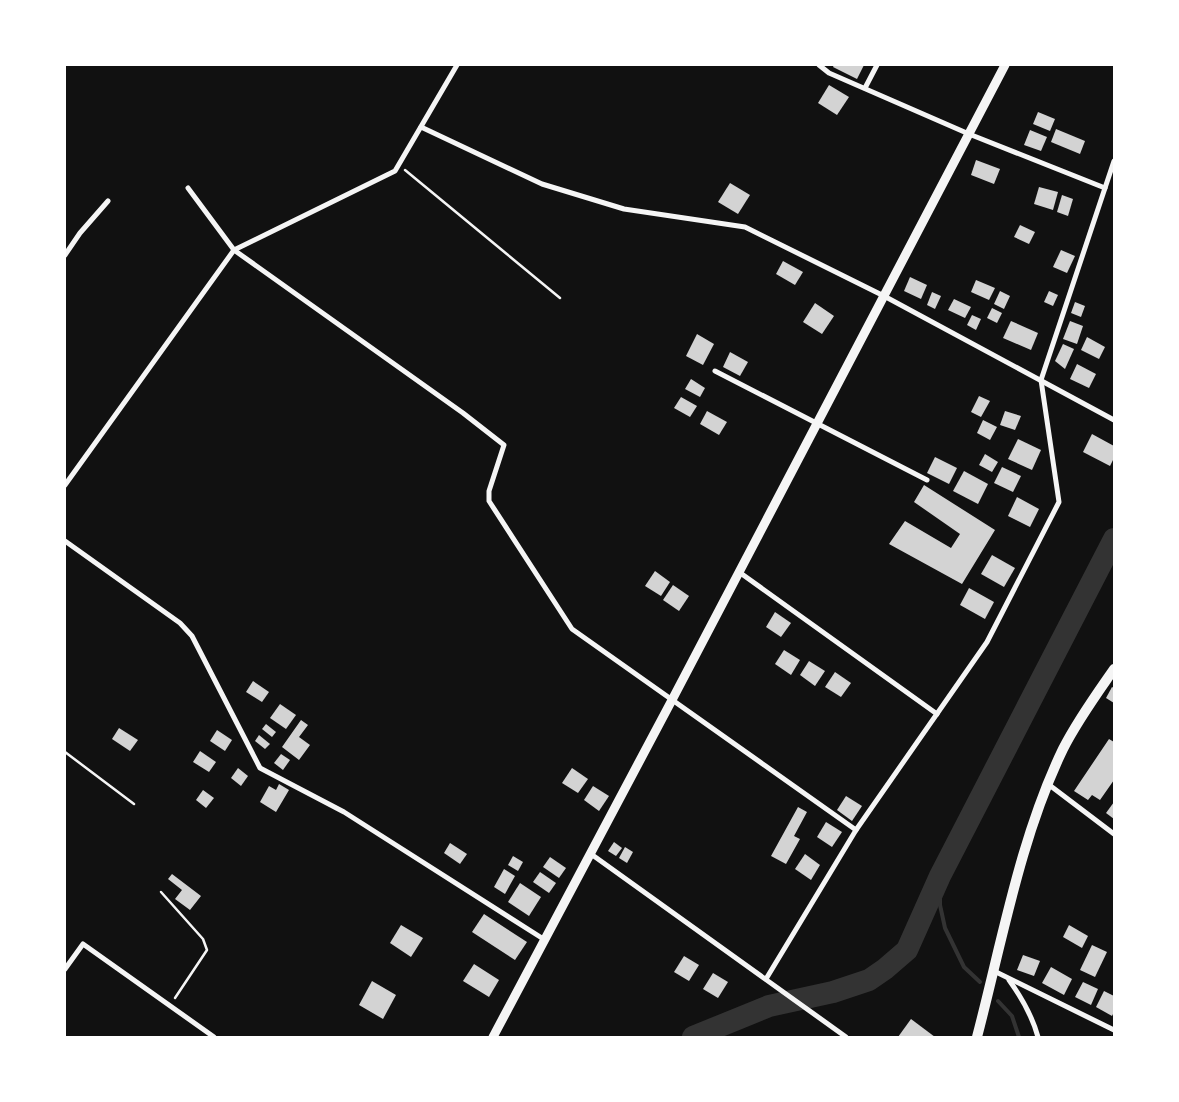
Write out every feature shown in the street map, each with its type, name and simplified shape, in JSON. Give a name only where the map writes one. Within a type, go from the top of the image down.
[{"type":"main road","points":[[977,1037],[1030,834],[1048,784],[1064,748],[1114,668]]},
{"type":"street","points":[[65,485],[234,250],[395,171],[457,65]]},
{"type":"street","points":[[819,65],[828,72],[969,134],[1105,188]]},
{"type":"street","points":[[865,88],[877,65]]},
{"type":"street","points":[[493,1037],[1005,65]]},
{"type":"street","points":[[421,127],[542,184],[624,209],[745,227],[884,296],[1114,420]]},
{"type":"street","points":[[766,979],[856,830],[987,642],[1059,502],[1041,380],[1114,161]]},
{"type":"street","points":[[188,188],[234,250],[464,413],[504,445],[489,491],[489,502],[572,629],[856,830]]},
{"type":"street","points":[[65,255],[80,233],[108,201]]},
{"type":"street","points":[[715,371],[927,480]]},
{"type":"street","points":[[65,541],[180,623],[192,636],[260,768],[344,812],[545,940]]},
{"type":"street","points":[[739,572],[937,714]]},
{"type":"street","points":[[1048,784],[1114,834]]},
{"type":"street","points":[[590,854],[846,1037]]},
{"type":"street","points":[[65,969],[83,944],[214,1037]]},
{"type":"street","points":[[994,971],[1114,1030]]},
{"type":"street","points":[[1007,977],[1024,1000],[1034,1020],[1038,1037]]},
{"type":"path","points":[[399,165],[560,298]]},
{"type":"path","points":[[65,752],[134,804]]},
{"type":"path","points":[[161,892],[204,939],[208,950],[170,1006]]},
{"type":"building","points":[[834,65],[864,65],[857,79],[833,67]]},
{"type":"building","points":[[829,85],[849,97],[837,115],[818,103]]},
{"type":"building","points":[[1038,112],[1055,119],[1050,131],[1033,124]]},
{"type":"building","points":[[1056,129],[1085,141],[1080,154],[1051,142]]},
{"type":"building","points":[[1030,130],[1047,137],[1041,151],[1024,145]]},
{"type":"building","points":[[976,160],[1000,169],[994,184],[971,175]]},
{"type":"building","points":[[730,183],[750,195],[738,214],[718,202]]},
{"type":"building","points":[[1039,187],[1058,192],[1053,210],[1034,204]]},
{"type":"building","points":[[1062,195],[1073,199],[1068,216],[1057,212]]},
{"type":"building","points":[[1020,225],[1035,232],[1029,244],[1014,237]]},
{"type":"building","points":[[1061,250],[1075,256],[1067,273],[1053,267]]},
{"type":"building","points":[[783,261],[803,272],[795,285],[776,274]]},
{"type":"building","points":[[910,277],[927,285],[921,299],[904,291]]},
{"type":"building","points":[[976,280],[995,288],[989,300],[971,292]]},
{"type":"building","points":[[1000,291],[1010,296],[1004,309],[994,304]]},
{"type":"building","points":[[1049,291],[1058,295],[1053,306],[1044,302]]},
{"type":"building","points":[[932,292],[941,296],[935,309],[927,305]]},
{"type":"building","points":[[954,299],[971,307],[965,318],[948,310]]},
{"type":"building","points":[[1075,302],[1085,306],[1081,317],[1071,313]]},
{"type":"building","points":[[815,303],[834,316],[822,334],[803,322]]},
{"type":"building","points":[[992,308],[1002,313],[997,323],[987,318]]},
{"type":"building","points":[[972,315],[981,319],[976,330],[967,325]]},
{"type":"building","points":[[1011,321],[1038,333],[1031,350],[1003,338]]},
{"type":"building","points":[[1070,321],[1083,326],[1077,344],[1063,339]]},
{"type":"building","points":[[697,334],[714,344],[703,365],[686,356]]},
{"type":"building","points":[[1087,337],[1105,347],[1099,359],[1081,350]]},
{"type":"building","points":[[1063,344],[1074,349],[1065,369],[1055,361]]},
{"type":"building","points":[[730,352],[748,362],[740,376],[723,367]]},
{"type":"building","points":[[1077,364],[1096,374],[1089,388],[1070,379]]},
{"type":"building","points":[[691,379],[705,388],[700,397],[685,389]]},
{"type":"building","points":[[979,396],[990,401],[981,417],[971,412]]},
{"type":"building","points":[[681,397],[697,406],[690,417],[674,408]]},
{"type":"building","points":[[707,411],[727,422],[719,435],[700,424]]},
{"type":"building","points":[[1005,411],[1021,416],[1015,430],[1000,425]]},
{"type":"building","points":[[983,420],[997,427],[990,440],[977,433]]},
{"type":"building","points":[[1092,434],[1114,446],[1114,458],[1110,466],[1083,452]]},
{"type":"building","points":[[1018,439],[1041,450],[1032,470],[1008,459]]},
{"type":"building","points":[[985,454],[998,462],[992,472],[979,465]]},
{"type":"building","points":[[935,457],[957,468],[949,484],[927,473]]},
{"type":"building","points":[[1002,467],[1021,476],[1013,492],[994,483]]},
{"type":"building","points":[[964,471],[988,484],[978,504],[953,491]]},
{"type":"building","points":[[924,485],[995,530],[962,584],[889,544],[905,521],[951,548],[960,534],[914,502]]},
{"type":"building","points":[[1017,497],[1039,509],[1030,527],[1008,516]]},
{"type":"building","points":[[992,555],[1015,568],[1004,587],[981,574]]},
{"type":"building","points":[[655,571],[670,582],[661,596],[645,586]]},
{"type":"building","points":[[673,585],[689,596],[679,611],[663,600]]},
{"type":"building","points":[[969,588],[994,602],[985,619],[960,605]]},
{"type":"building","points":[[775,612],[791,623],[781,637],[766,627]]},
{"type":"building","points":[[784,650],[800,660],[791,675],[775,664]]},
{"type":"building","points":[[809,661],[825,671],[815,686],[800,675]]},
{"type":"building","points":[[835,672],[851,683],[841,697],[825,687]]},
{"type":"building","points":[[253,681],[269,692],[262,702],[246,692]]},
{"type":"building","points":[[1112,687],[1114,688],[1114,703],[1106,698]]},
{"type":"building","points":[[280,704],[296,715],[286,729],[270,718]]},
{"type":"building","points":[[301,720],[308,725],[299,737],[310,745],[299,760],[282,747]]},
{"type":"building","points":[[266,724],[276,732],[272,737],[262,729]]},
{"type":"building","points":[[119,728],[138,740],[130,751],[112,739]]},
{"type":"building","points":[[217,730],[232,740],[225,751],[210,741]]},
{"type":"building","points":[[259,735],[270,744],[265,749],[255,741]]},
{"type":"building","points":[[1109,739],[1114,742],[1114,780],[1100,800],[1092,795],[1088,800],[1074,791]]},
{"type":"building","points":[[200,751],[216,762],[209,772],[193,762]]},
{"type":"building","points":[[281,754],[290,760],[283,770],[274,763]]},
{"type":"building","points":[[238,768],[248,776],[241,786],[231,778]]},
{"type":"building","points":[[572,768],[588,779],[578,793],[562,783]]},
{"type":"building","points":[[279,784],[289,790],[276,812],[260,802],[269,786],[276,790]]},
{"type":"building","points":[[593,786],[609,796],[599,811],[584,800]]},
{"type":"building","points":[[203,790],[214,798],[206,808],[196,800]]},
{"type":"building","points":[[846,796],[862,806],[852,821],[837,810]]},
{"type":"building","points":[[1114,802],[1114,819],[1106,813]]},
{"type":"building","points":[[798,807],[807,812],[794,836],[800,839],[786,864],[771,856]]},
{"type":"building","points":[[826,822],[842,832],[832,847],[817,837]]},
{"type":"building","points":[[614,842],[622,848],[616,856],[608,851]]},
{"type":"building","points":[[450,843],[467,854],[460,864],[444,853]]},
{"type":"building","points":[[625,847],[633,852],[627,863],[619,858]]},
{"type":"building","points":[[805,854],[820,865],[811,880],[795,869]]},
{"type":"building","points":[[513,856],[523,862],[518,871],[508,865]]},
{"type":"building","points":[[550,857],[566,868],[559,878],[543,867]]},
{"type":"building","points":[[504,869],[515,876],[505,894],[494,887]]},
{"type":"building","points":[[540,872],[556,883],[549,893],[533,882]]},
{"type":"building","points":[[172,874],[201,896],[190,910],[175,899],[182,890],[168,879]]},
{"type":"building","points":[[520,883],[541,897],[529,916],[508,902]]},
{"type":"building","points":[[484,914],[527,942],[515,960],[472,932]]},
{"type":"building","points":[[401,925],[423,938],[411,957],[390,943]]},
{"type":"building","points":[[1069,925],[1088,936],[1082,948],[1063,937]]},
{"type":"building","points":[[1092,945],[1107,952],[1095,977],[1080,970]]},
{"type":"building","points":[[1023,955],[1040,961],[1034,976],[1017,970]]},
{"type":"building","points":[[684,956],[699,965],[689,981],[674,972]]},
{"type":"building","points":[[474,964],[499,980],[489,997],[463,981]]},
{"type":"building","points":[[1051,967],[1072,979],[1064,995],[1042,983]]},
{"type":"building","points":[[713,973],[728,982],[718,998],[703,989]]},
{"type":"building","points":[[372,981],[396,995],[383,1019],[359,1005]]},
{"type":"building","points":[[1083,982],[1098,989],[1091,1005],[1075,997]]},
{"type":"building","points":[[1104,991],[1114,996],[1114,1012],[1112,1016],[1096,1007]]},
{"type":"building","points":[[911,1019],[935,1037],[898,1037]]},
{"type":"waterway","points":[[693,1037],[769,1006],[833,992],[869,980],[907,950],[940,876],[1114,539]]},
{"type":"waterway","points":[[940,876],[940,905],[945,928],[964,967],[980,982]]},
{"type":"waterway","points":[[998,1001],[1012,1016],[1019,1037]]}]
